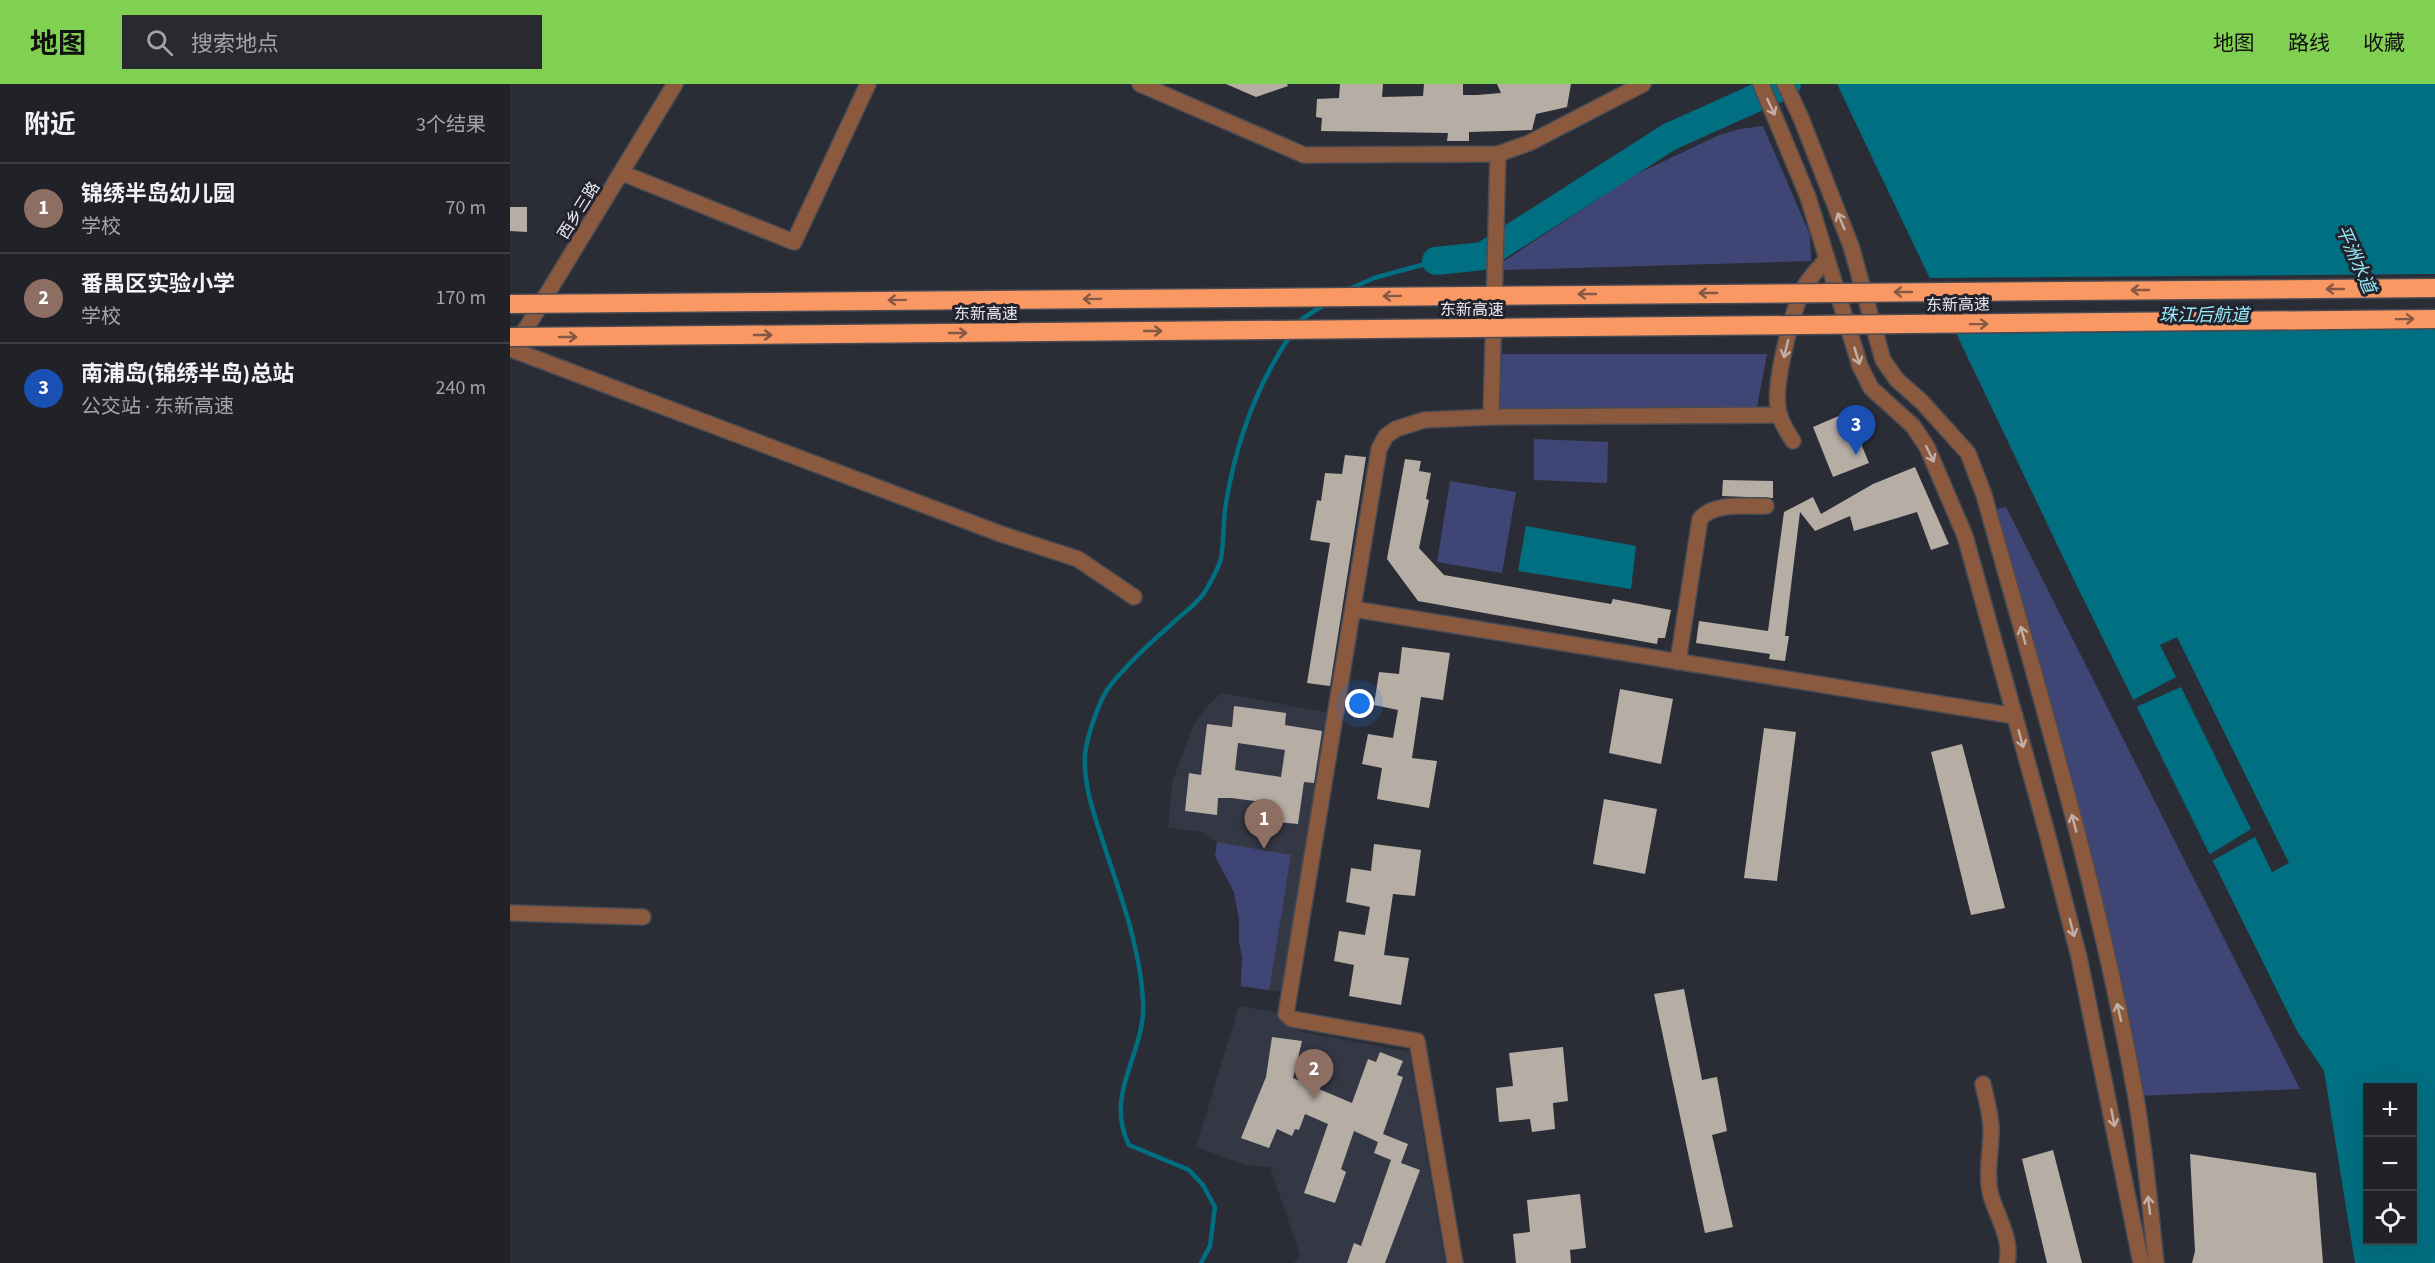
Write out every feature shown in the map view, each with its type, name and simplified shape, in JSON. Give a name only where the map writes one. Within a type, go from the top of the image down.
[{"type":"highway","name":"东新高速","points":[[510,304],[2435,288]]},
{"type":"highway","name":"东新高速","points":[[511,347],[2435,319]]},
{"type":"street","name":"西乡三路","points":[[511,347],[622,173],[675,84]]},
{"type":"street","points":[[622,173],[794,242],[868,84]]},
{"type":"street","points":[[1140,84],[1304,155],[1498,154],[1529,143],[1643,84]]},
{"type":"street","points":[[1761,84],[1808,197],[1863,373],[1871,388],[1913,426],[1928,447],[1965,536],[2079,957],[2141,1263]]},
{"type":"street","points":[[1785,84],[1801,118],[1851,246],[1883,360],[1897,380],[1922,402],[1968,453],[1984,495],[2082,852],[2127,1048],[2136,1096],[2156,1263]]},
{"type":"street","points":[[1491,417],[1498,154]]},
{"type":"street","points":[[1792,441],[1778,406],[1779,376],[1797,307],[1805,286],[1827,260]]},
{"type":"street","points":[[511,347],[1001,534],[1078,559],[1134,597]]},
{"type":"street","points":[[1455,1263],[1417,1041],[1292,1019],[1286,1014],[1379,449],[1386,436],[1408,424],[1424,420],[1491,417],[1780,415]]},
{"type":"street","points":[[1678,662],[1700,519],[1705,514],[1729,507],[1766,506]]},
{"type":"street","points":[[1353,609],[2015,716]]},
{"type":"street","points":[[510,913],[643,917]]},
{"type":"street","points":[[1983,1084],[1991,1126],[1989,1173],[1991,1195],[2003,1223],[2008,1243],[2007,1263]]},
{"type":"shaded area","points":[[1763,126],[1810,235],[1811,261],[1504,270],[1503,262],[1633,176],[1719,135]]},
{"type":"shaded area","points":[[1502,354],[1767,354],[1757,407],[1499,410]]},
{"type":"shaded area","points":[[1534,439],[1608,442],[1607,483],[1534,480]]},
{"type":"shaded area","points":[[1450,481],[1516,492],[1502,573],[1437,562]]},
{"type":"shaded area","points":[[2006,507],[2300,1089],[2136,1096],[2082,852],[1988,511]]},
{"type":"shaded area","points":[[1221,693],[1336,714],[1289,993],[1241,986],[1242,957],[1239,919],[1234,892],[1215,856],[1217,842],[1203,832],[1168,828],[1172,783],[1192,728],[1206,707]]},
{"type":"shaded area","points":[[1217,842],[1291,855],[1269,990],[1241,986],[1242,957],[1239,919],[1234,892],[1215,856]]},
{"type":"shaded area","points":[[1239,1006],[1286,1014],[1300,1021],[1298,1031],[1409,1052],[1445,1263],[1294,1263],[1300,1255],[1270,1167],[1245,1165],[1196,1147]]},
{"type":"water","name":"珠江后航道","points":[[1837,84],[2435,84],[2435,1263],[2355,1263],[2324,1071],[2297,1031],[2074,580]]},
{"type":"water","points":[[1526,526],[1636,546],[1631,589],[1518,571]]},
{"type":"pier","points":[[2435,274],[2435,329],[1953,334],[1927,278]]},
{"type":"pier","points":[[2177,637],[2289,863],[2272,872],[2255,837],[2210,862],[2207,856],[2251,829],[2181,687],[2134,708],[2131,701],[2176,677],[2160,645]]},
{"type":"building","points":[[1226,84],[1287,84],[1288,86],[1256,97]]},
{"type":"building","points":[[1340,84],[1383,84],[1382,97],[1423,96],[1424,84],[1463,84],[1463,95],[1477,95],[1501,93],[1497,84],[1571,84],[1567,107],[1536,114],[1532,130],[1469,132],[1469,141],[1447,141],[1448,133],[1321,131],[1322,118],[1316,117],[1317,99],[1339,98]]},
{"type":"building","points":[[510,207],[527,207],[527,232],[510,231]]},
{"type":"building","points":[[1848,412],[1869,463],[1833,477],[1813,427]]},
{"type":"building","points":[[1345,455],[1366,457],[1330,686],[1307,683],[1330,543],[1310,540],[1317,500],[1321,501],[1325,473],[1342,474]]},
{"type":"building","points":[[1405,459],[1421,461],[1419,471],[1431,473],[1426,499],[1429,500],[1419,548],[1444,575],[1611,604],[1613,599],[1671,610],[1665,638],[1658,638],[1657,644],[1418,601],[1387,559]]},
{"type":"building","points":[[1915,467],[1949,544],[1931,550],[1917,512],[1854,531],[1850,516],[1815,531],[1800,512],[1785,636],[1789,636],[1785,661],[1769,659],[1770,654],[1696,643],[1699,621],[1768,631],[1784,512],[1813,497],[1821,514],[1873,484]]},
{"type":"building","points":[[1723,480],[1773,481],[1773,498],[1722,496]]},
{"type":"building","points":[[1402,647],[1450,653],[1443,700],[1421,697],[1412,758],[1437,761],[1429,808],[1377,799],[1382,768],[1362,764],[1368,734],[1393,738],[1398,710],[1374,705],[1379,672],[1399,674]]},
{"type":"building","points":[[1620,689],[1673,699],[1661,764],[1609,753]]},
{"type":"building","points":[[1234,706],[1286,713],[1285,725],[1322,731],[1314,783],[1304,782],[1298,824],[1268,821],[1271,803],[1231,798],[1218,798],[1217,815],[1185,811],[1189,773],[1201,775],[1207,724],[1232,727]],"holes":[[[1238,743],[1285,750],[1281,777],[1235,770]]]},
{"type":"building","points":[[1764,728],[1796,732],[1777,881],[1744,878]]},
{"type":"building","points":[[1962,744],[2005,908],[1971,915],[1931,752]]},
{"type":"building","points":[[1604,799],[1657,809],[1645,874],[1593,864]]},
{"type":"building","points":[[1374,844],[1421,850],[1415,896],[1393,894],[1384,955],[1409,958],[1401,1005],[1349,996],[1354,965],[1334,961],[1339,931],[1365,935],[1370,907],[1346,902],[1351,868],[1371,871]]},
{"type":"building","points":[[1684,989],[1702,1080],[1717,1077],[1727,1131],[1712,1135],[1733,1227],[1705,1233],[1654,994]]},
{"type":"building","points":[[1272,1037],[1302,1041],[1293,1078],[1352,1103],[1368,1059],[1376,1062],[1380,1052],[1403,1061],[1397,1075],[1403,1077],[1383,1134],[1408,1144],[1401,1163],[1420,1170],[1385,1263],[1347,1263],[1354,1243],[1361,1246],[1391,1160],[1374,1153],[1378,1142],[1354,1131],[1341,1169],[1346,1172],[1335,1203],[1304,1193],[1328,1124],[1305,1114],[1299,1130],[1295,1129],[1292,1136],[1277,1129],[1269,1148],[1241,1138],[1266,1077]]},
{"type":"building","points":[[1563,1047],[1568,1101],[1553,1103],[1555,1129],[1532,1132],[1530,1119],[1499,1122],[1496,1088],[1513,1086],[1509,1053]]},
{"type":"building","points":[[2053,1150],[2082,1263],[2047,1263],[2022,1159]]},
{"type":"building","points":[[2190,1154],[2316,1173],[2323,1263],[2192,1263],[2195,1251]]},
{"type":"building","points":[[1580,1194],[1586,1248],[1570,1250],[1571,1263],[1516,1263],[1513,1234],[1530,1232],[1527,1200]]},
{"type":"waterway","points":[[1436,261],[1483,256],[1669,137],[1787,84]]},
{"type":"waterway","points":[[1345,291],[1374,278],[1436,261]]},
{"type":"waterway","points":[[1299,324],[1302,319],[1325,304]]},
{"type":"waterway","points":[[1201,1263],[1210,1246],[1215,1207],[1203,1185],[1189,1170],[1129,1145],[1122,1126],[1123,1090],[1139,1038],[1143,1000],[1138,962],[1129,924],[1091,803],[1086,779],[1085,754],[1093,721],[1107,690],[1139,654],[1200,599],[1219,566],[1226,503],[1235,459],[1257,395],[1290,336]]},
{"type":"place","name":"南浦岛(锦绣半岛)总站","points":[[1856,455]]},
{"type":"place","name":"锦绣半岛幼儿园","points":[[1264,849]]},
{"type":"place","name":"番禺区实验小学","points":[[1314,1099]]},
{"type":"water label","name":"平洲水道","points":[[2356,259]]}]
